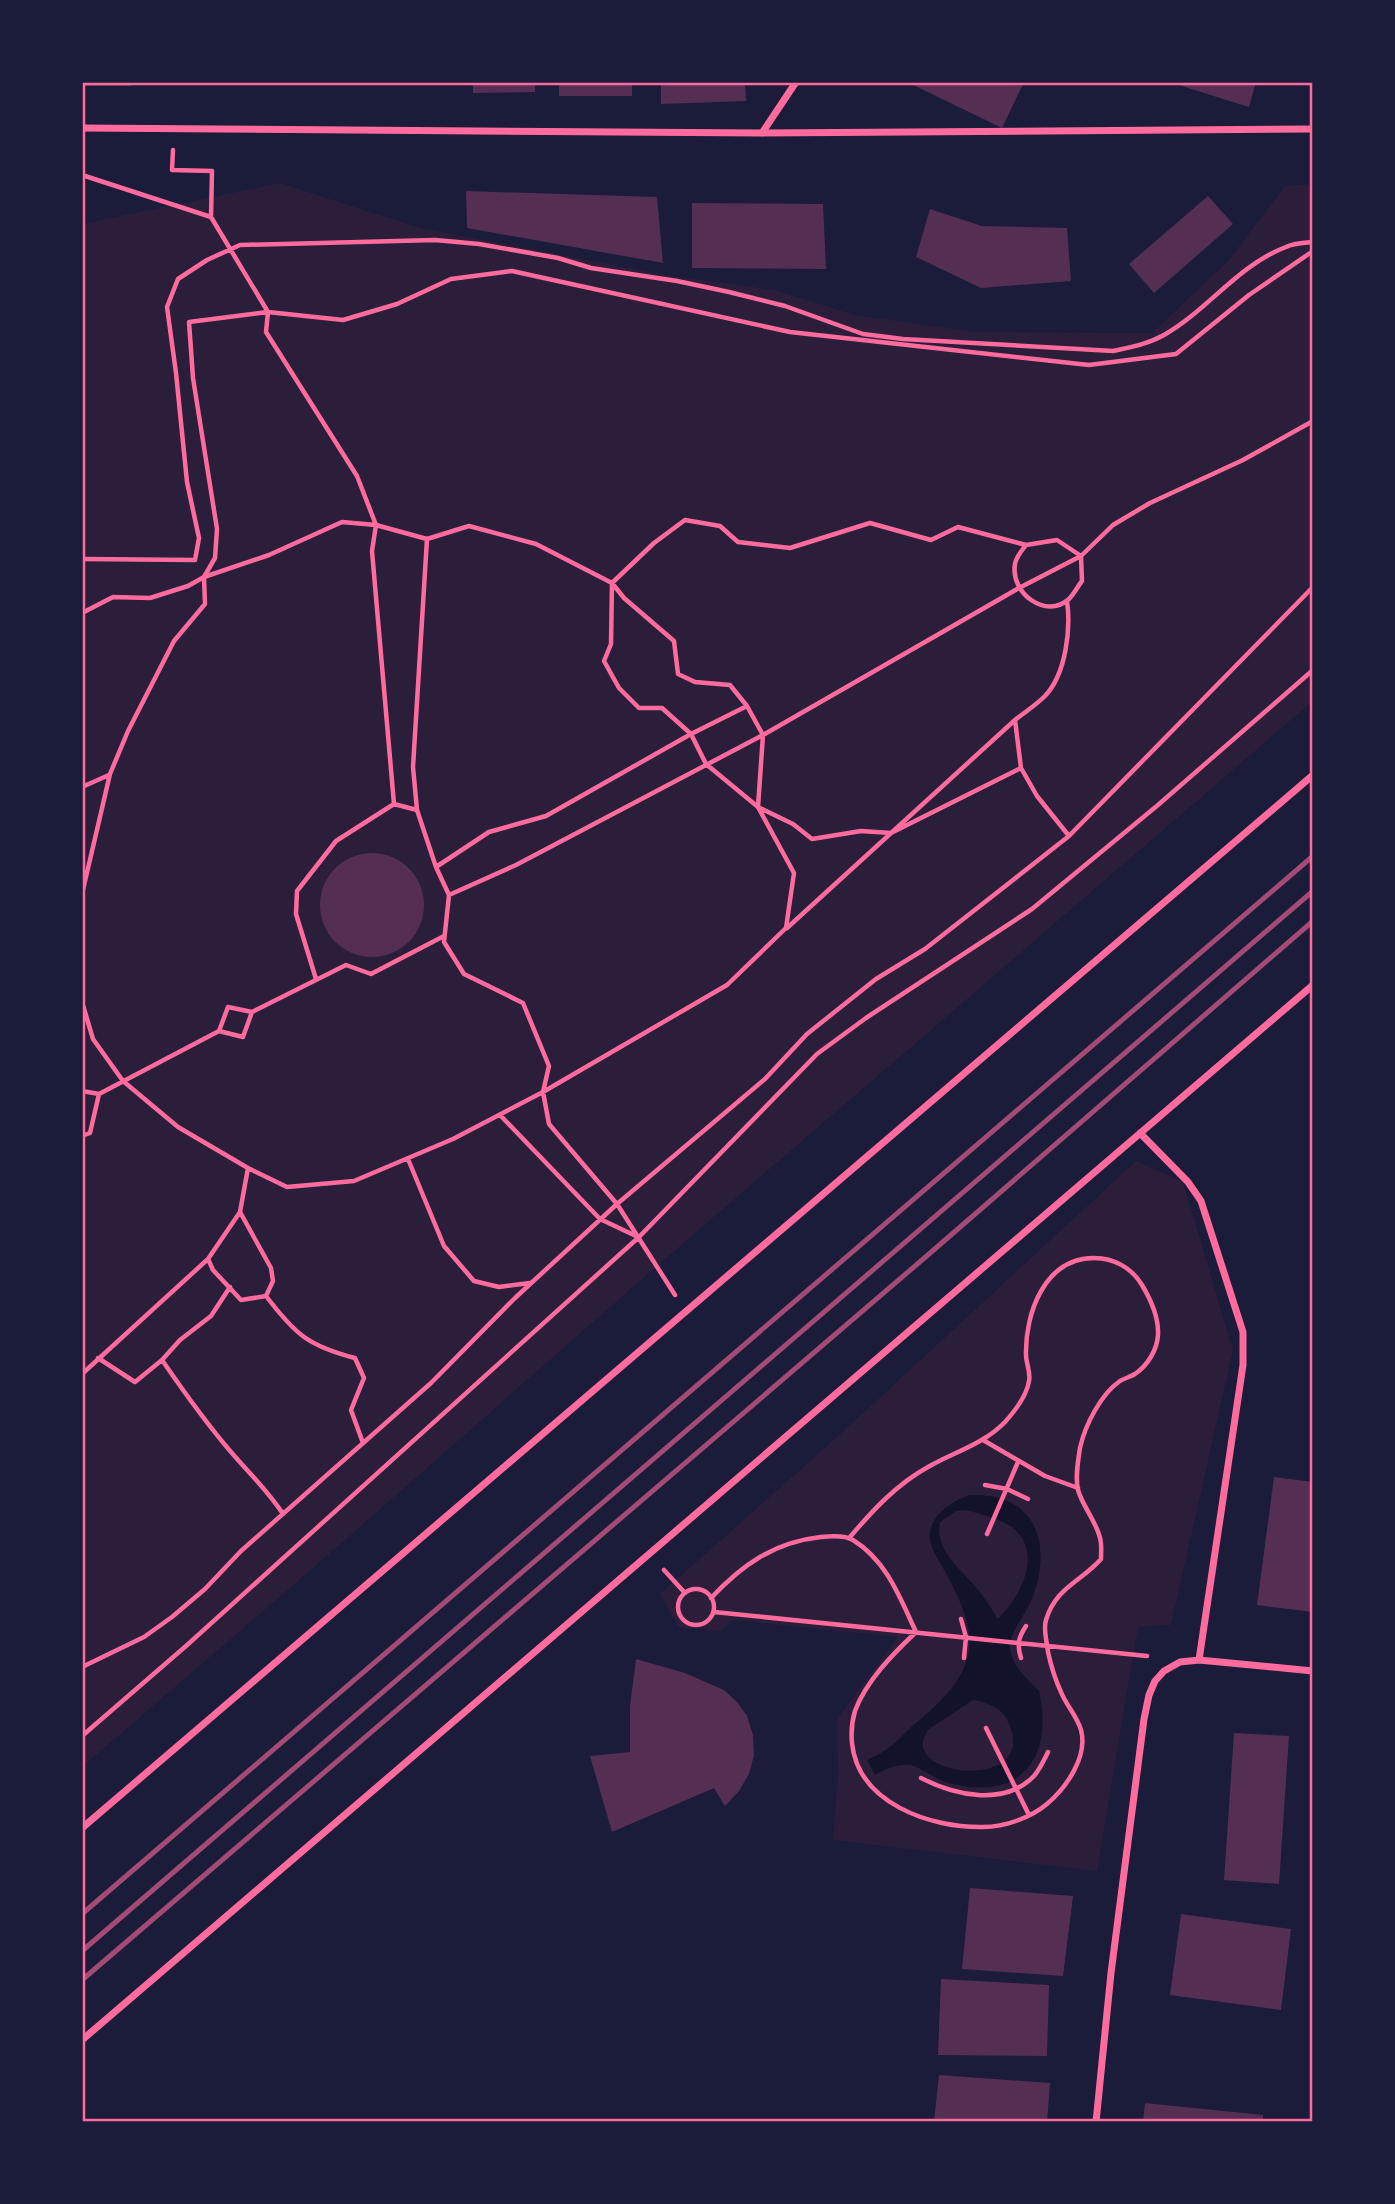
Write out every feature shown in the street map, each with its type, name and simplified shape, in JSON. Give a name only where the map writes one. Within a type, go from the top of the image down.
[{"type":"street","points":[[762,133],[796,82]]},
{"type":"street","points":[[82,128],[762,133],[1313,128]]},
{"type":"street","points":[[82,1828],[1313,775]]},
{"type":"street","points":[[82,2040],[1313,985]]},
{"type":"street","points":[[1140,1133],[1188,1182],[1201,1201],[1244,1339],[1243,1365],[1199,1660]]},
{"type":"street","points":[[1096,2122],[1111,1973],[1147,1704],[1159,1675],[1186,1660],[1313,1671]]},
{"type":"path","points":[[172,170],[212,171],[211,217],[268,312],[266,332],[357,477],[376,525],[372,551],[394,804]]},
{"type":"path","points":[[82,175],[211,217]]},
{"type":"path","points":[[82,558],[195,560],[199,538],[187,482],[167,307],[178,279],[206,260],[240,245],[422,240],[478,244],[558,258],[591,268],[729,292],[785,306],[863,334],[903,339],[1113,351],[1136,346],[1164,335],[1193,315],[1252,265],[1287,246],[1313,242]]},
{"type":"path","points":[[82,894],[110,774],[128,731],[174,641],[205,604],[204,577],[215,558],[217,529],[193,377],[189,322],[268,312],[343,320],[397,304],[451,279],[512,271],[790,332],[1089,365],[1176,354],[1249,295],[1313,251]]},
{"type":"path","points":[[449,895],[516,865],[763,735],[1019,588],[1081,556],[1113,525],[1150,503],[1243,460],[1313,421]]},
{"type":"path","points":[[1021,768],[891,833],[861,831],[812,839],[793,824],[758,807],[706,764],[691,734],[662,708],[639,708],[619,688],[604,661],[611,644],[612,583],[654,543],[685,520],[720,526],[738,542],[790,548],[870,523],[931,540],[958,527],[1026,545],[1057,540],[1081,556]]},
{"type":"path","points":[[82,613],[113,597],[150,598],[188,586],[204,577],[269,555],[342,522],[376,525],[427,539],[469,526],[536,544],[612,583],[624,598],[674,641],[678,674],[695,681],[730,685],[747,706],[763,735],[758,807],[794,873],[786,928]]},
{"type":"path","points":[[427,539],[414,767],[417,810],[436,867],[449,895],[444,943],[464,974],[523,1003],[549,1066],[543,1092],[549,1124],[617,1204],[685,1312]]},
{"type":"path","points":[[1026,545],[1015,562],[1015,583],[1028,599],[1047,606],[1067,601],[1082,581],[1081,556]]},
{"type":"path","points":[[82,1667],[144,1637],[172,1617],[205,1589],[241,1551],[431,1383],[530,1283],[617,1204],[765,1079],[807,1034],[876,979],[925,949],[1069,836],[1313,587]]},
{"type":"path","points":[[82,1002],[93,1039],[123,1081],[178,1127],[248,1168],[287,1187],[354,1181],[408,1159],[500,1115],[727,985],[786,928],[1047,694],[1065,659],[1069,619],[1067,601]]},
{"type":"path","points":[[82,1736],[186,1646],[639,1237],[817,1054],[866,1018],[1032,909],[1313,670]]},
{"type":"path","points":[[436,867],[489,832],[546,816],[691,734],[747,706]]},
{"type":"path","points":[[1015,720],[1021,768],[1037,796],[1069,836]]},
{"type":"path","points":[[82,787],[110,774]]},
{"type":"path","points":[[316,979],[296,914],[297,891],[336,841],[394,804],[417,810]]},
{"type":"path","points":[[82,861],[88,869]]},
{"type":"path","points":[[219,1031],[228,1007],[252,1012],[346,965],[371,974],[445,936]]},
{"type":"path","points":[[82,1091],[99,1094],[219,1031],[243,1037],[252,1012]]},
{"type":"path","points":[[82,1136],[90,1133],[99,1094]]},
{"type":"path","points":[[500,1115],[600,1220],[639,1237]]},
{"type":"path","points":[[408,1159],[444,1246],[474,1281],[499,1287],[530,1283]]},
{"type":"path","points":[[82,1374],[208,1259],[240,1212],[248,1168]]},
{"type":"path","points":[[240,1212],[271,1268],[273,1281],[266,1296]]},
{"type":"path","points":[[850,1538],[874,1509],[902,1485],[926,1468],[983,1440],[1004,1422],[1019,1403],[1030,1381],[1026,1356],[1032,1311],[1045,1283],[1055,1271],[1084,1258],[1100,1258],[1129,1269],[1147,1293],[1158,1323],[1158,1338],[1146,1365],[1134,1375],[1120,1381],[1097,1409],[1081,1444],[1077,1462],[1078,1488],[1101,1539],[1101,1559],[1090,1572],[1062,1591],[1051,1606],[1044,1624],[1052,1670],[1081,1729],[1083,1747],[1075,1769],[1062,1788],[1046,1804],[1029,1815],[1006,1824],[983,1827],[936,1820],[888,1802],[872,1788],[860,1772],[853,1754],[851,1734],[854,1714],[874,1678],[916,1632]]},
{"type":"path","points":[[208,1259],[213,1270],[241,1300],[266,1296]]},
{"type":"path","points":[[98,1358],[135,1382],[162,1360],[180,1340],[211,1316],[230,1287]]},
{"type":"path","points":[[266,1296],[291,1329],[326,1351],[355,1359],[364,1378],[351,1410],[363,1443]]},
{"type":"path","points":[[162,1360],[187,1397],[231,1452],[269,1492],[283,1514]]},
{"type":"path","points":[[983,1440],[1045,1476],[1078,1488]]},
{"type":"path","points":[[987,1534],[1018,1462]]},
{"type":"path","points":[[985,1485],[1007,1489],[1028,1499]]},
{"type":"path","points":[[711,1598],[745,1566],[764,1553],[806,1538],[850,1538],[878,1562],[890,1577],[916,1632]]},
{"type":"path","points":[[649,1554],[685,1593]]},
{"type":"path","points":[[694,1589],[704,1591],[711,1598],[714,1612],[705,1623],[688,1624],[681,1619],[678,1601],[685,1593],[694,1589]]},
{"type":"path","points":[[714,1612],[1186,1660]]},
{"type":"path","points":[[961,1619],[967,1637],[964,1658]]},
{"type":"path","points":[[1021,1658],[1017,1642],[1026,1626]]},
{"type":"path","points":[[986,1728],[1029,1815]]},
{"type":"path","points":[[921,1779],[951,1792],[987,1795],[1033,1777],[1048,1752]]},
{"type":"shaded area","points":[[280,183],[420,228],[666,275],[775,290],[855,315],[975,332],[1152,333],[1228,261],[1285,186],[1313,184],[1313,701],[657,1266],[82,1767],[82,224]]},
{"type":"shaded area","points":[[1136,1161],[1183,1182],[1233,1350],[1171,1625],[1138,1627],[1097,1871],[833,1840],[838,1777],[837,1719],[898,1637],[732,1620],[721,1631],[678,1627],[660,1594],[836,1438]]},
{"type":"shaded area","points":[[970,1495],[992,1496],[1010,1502],[1024,1512],[1034,1525],[1039,1541],[1038,1579],[1032,1599],[1010,1642],[1016,1666],[1039,1691],[1041,1737],[1036,1755],[1026,1770],[1013,1780],[995,1786],[974,1787],[949,1783],[910,1765],[892,1767],[875,1775],[867,1760],[892,1746],[949,1692],[968,1658],[970,1646],[965,1616],[933,1550],[930,1535],[931,1527],[940,1513],[954,1502]],"holes":[[[966,1510],[1012,1527],[1022,1537],[1027,1549],[1026,1574],[1021,1587],[998,1619],[976,1587],[950,1558],[941,1542],[940,1522],[956,1511]],[[973,1700],[996,1708],[1010,1726],[1013,1748],[1003,1762],[986,1769],[965,1771],[945,1767],[929,1758],[923,1745],[929,1729]]]},
{"type":"building","points":[[82,82],[131,82],[131,86],[82,86]]},
{"type":"building","points":[[473,82],[535,82],[535,92],[473,93]]},
{"type":"building","points":[[559,82],[632,82],[632,96],[559,96]]},
{"type":"building","points":[[661,82],[745,82],[746,101],[661,104]]},
{"type":"building","points":[[907,82],[1024,82],[1002,128]]},
{"type":"building","points":[[1169,82],[1256,82],[1249,107]]},
{"type":"building","points":[[466,191],[657,197],[663,263],[467,228]]},
{"type":"building","points":[[1208,196],[1233,224],[1154,293],[1129,264]]},
{"type":"building","points":[[692,203],[823,204],[826,269],[692,268]]},
{"type":"building","points":[[930,209],[982,226],[1067,228],[1071,281],[981,288],[916,257]]},
{"type":"building","points":[[372,853],[392,857],[409,868],[420,885],[424,905],[420,925],[409,942],[392,953],[372,957],[352,953],[335,942],[324,925],[320,905],[324,885],[335,868],[352,857]]},
{"type":"building","points":[[1274,1477],[1313,1482],[1313,1612],[1257,1605]]},
{"type":"building","points":[[636,1659],[685,1673],[724,1690],[747,1716],[753,1735],[754,1755],[749,1774],[739,1791],[725,1806],[714,1788],[612,1832],[590,1756],[630,1752],[630,1706]]},
{"type":"building","points":[[1234,1733],[1289,1736],[1279,1884],[1224,1880]]},
{"type":"building","points":[[970,1888],[1073,1896],[1063,1976],[962,1969]]},
{"type":"building","points":[[1181,1914],[1291,1929],[1281,2010],[1170,1995]]},
{"type":"building","points":[[941,1979],[1049,1985],[1047,2056],[938,2055]]},
{"type":"building","points":[[939,2075],[1050,2083],[1047,2122],[934,2122]]},
{"type":"building","points":[[1145,2103],[1263,2115],[1263,2122],[1143,2122]]},
{"type":"railway","points":[[82,1914],[1313,856]]},
{"type":"railway","points":[[82,1951],[1313,891]]},
{"type":"railway","points":[[82,1980],[1313,921]]}]
